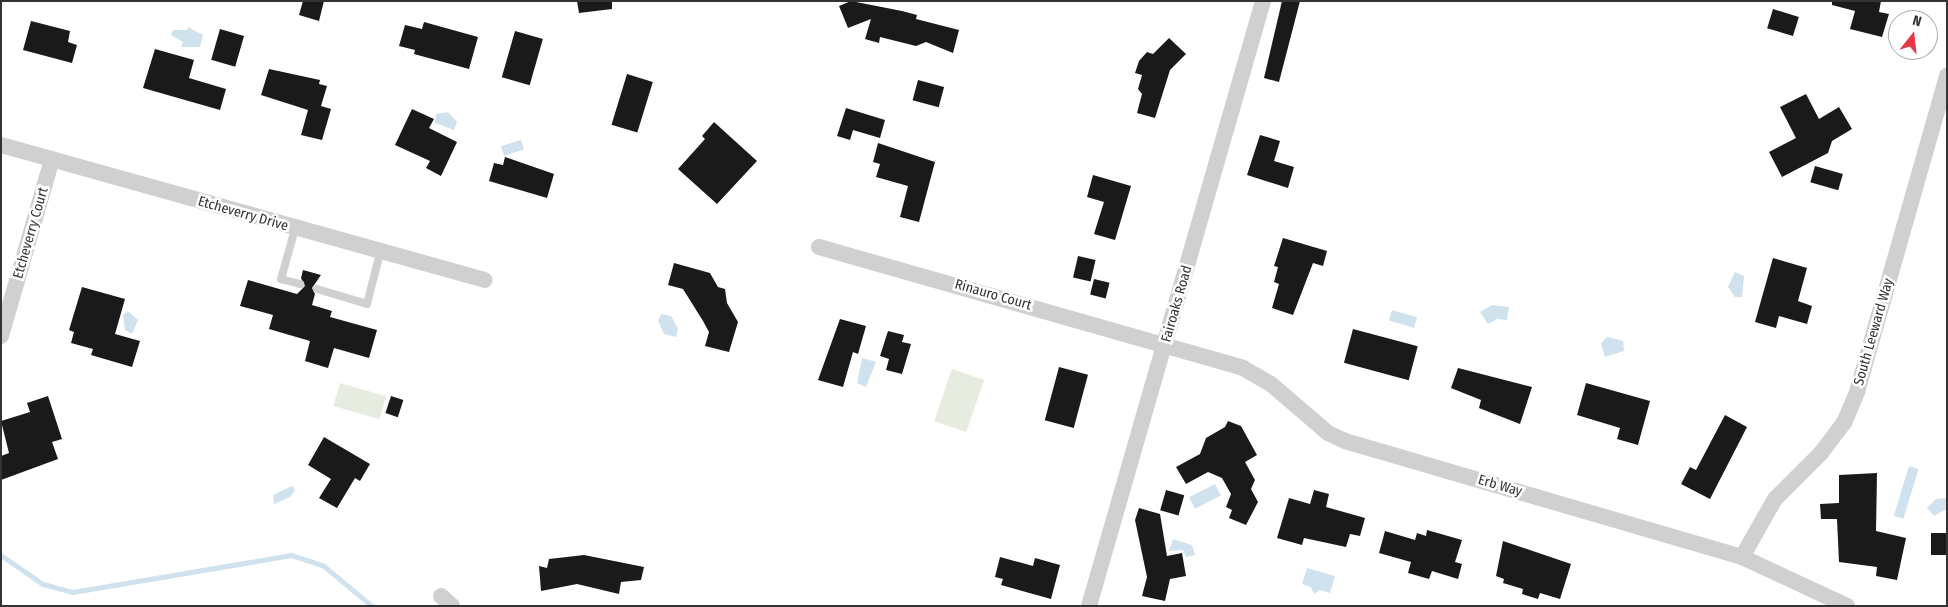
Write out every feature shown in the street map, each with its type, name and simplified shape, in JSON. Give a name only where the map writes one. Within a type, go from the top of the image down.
[{"type":"street","name":"Fairoaks Road","points":[[1089,606],[1166,344],[1263,1]]},
{"type":"street","name":"South Leeward Way","points":[[1742,557],[1775,499],[1821,453],[1844,423],[1857,392],[1947,76]]},
{"type":"street","name":"Etcheverry Drive","points":[[1,145],[380,254],[485,280]]},
{"type":"street","name":"Etcheverry Court","points":[[1,336],[52,159]]},
{"type":"street","name":"Rinauro Court","points":[[819,247],[1166,344]]},
{"type":"street","name":"Erb Way","points":[[1166,344],[1243,368],[1270,384],[1328,433],[1345,441],[1742,557],[1847,606]]},
{"type":"lane","points":[[295,229],[281,279],[300,284]]},
{"type":"lane","points":[[317,289],[367,304],[380,254]]},
{"type":"shaded area","points":[[952,369],[984,380],[966,432],[934,421]]},
{"type":"shaded area","points":[[340,383],[386,396],[380,419],[333,406]]},
{"type":"water","points":[[188,27],[203,35],[200,47],[181,47],[183,42],[171,35],[173,30],[187,30]]},
{"type":"water","points":[[448,112],[457,122],[454,130],[435,123],[436,114]]},
{"type":"water","points":[[521,140],[524,150],[504,156],[501,146]]},
{"type":"water","points":[[1735,272],[1744,276],[1742,297],[1735,297],[1728,287]]},
{"type":"water","points":[[1492,305],[1509,307],[1507,320],[1497,319],[1488,324],[1480,312]]},
{"type":"water","points":[[1392,310],[1417,317],[1414,328],[1389,321]]},
{"type":"water","points":[[128,311],[138,320],[132,334],[125,330],[123,315]]},
{"type":"water","points":[[661,314],[671,316],[678,329],[676,337],[664,334],[658,321]]},
{"type":"water","points":[[1607,337],[1623,341],[1624,351],[1605,357],[1601,343]]},
{"type":"water","points":[[862,358],[876,362],[866,387],[857,383]]},
{"type":"water","points":[[1909,466],[1919,469],[1903,519],[1894,516]]},
{"type":"water","points":[[1215,484],[1221,496],[1195,509],[1189,497]]},
{"type":"water","points":[[292,486],[295,490],[290,497],[274,504],[273,495]]},
{"type":"water","points":[[1947,498],[1947,509],[1934,516],[1927,508],[1936,499]]},
{"type":"water","points":[[1173,539],[1192,545],[1195,555],[1186,557],[1183,550],[1169,551]]},
{"type":"water","points":[[1307,568],[1335,576],[1330,593],[1320,590],[1314,594],[1311,587],[1302,584]]},
{"type":"building","points":[[303,1],[324,1],[319,21],[299,15]]},
{"type":"building","points":[[577,1],[612,1],[612,9],[579,13]]},
{"type":"building","points":[[851,1],[917,15],[916,19],[959,30],[953,53],[926,42],[916,46],[880,37],[879,43],[865,39],[871,19],[848,28],[839,6]]},
{"type":"building","points":[[1282,1],[1300,1],[1279,82],[1264,78]]},
{"type":"building","points":[[1832,1],[1881,1],[1879,12],[1888,14],[1882,37],[1850,29],[1855,11],[1832,5]]},
{"type":"building","points":[[1773,9],[1799,17],[1793,36],[1767,28]]},
{"type":"building","points":[[31,21],[70,31],[68,42],[77,45],[72,63],[23,50]]},
{"type":"building","points":[[424,22],[478,37],[469,69],[414,54],[415,50],[399,46],[405,25],[422,29]]},
{"type":"building","points":[[220,29],[244,36],[235,67],[211,60]]},
{"type":"building","points":[[515,31],[543,39],[530,85],[502,77]]},
{"type":"building","points":[[1169,38],[1186,54],[1170,70],[1155,118],[1137,113],[1142,94],[1138,89],[1142,75],[1135,73],[1139,61],[1147,52],[1153,54]]},
{"type":"building","points":[[155,49],[194,60],[189,78],[226,89],[220,110],[143,88]]},
{"type":"building","points":[[269,69],[320,80],[319,84],[327,86],[321,106],[331,109],[322,140],[301,135],[308,110],[261,95]]},
{"type":"building","points":[[627,74],[653,82],[637,133],[612,125]]},
{"type":"building","points":[[918,80],[944,87],[939,107],[913,100]]},
{"type":"building","points":[[1806,94],[1819,119],[1839,107],[1852,129],[1832,141],[1828,153],[1782,177],[1769,152],[1796,138],[1780,107]]},
{"type":"building","points":[[846,108],[885,120],[880,138],[853,130],[850,140],[837,136]]},
{"type":"building","points":[[412,109],[434,119],[429,128],[457,142],[441,176],[426,168],[430,161],[395,145]]},
{"type":"building","points":[[714,122],[757,161],[717,204],[678,169],[705,139],[702,136]]},
{"type":"building","points":[[1260,135],[1280,141],[1274,161],[1294,167],[1288,188],[1247,175]]},
{"type":"building","points":[[878,143],[935,162],[919,222],[900,217],[908,186],[876,177],[880,164],[873,162]]},
{"type":"building","points":[[505,157],[554,174],[547,198],[489,181],[494,163],[503,165]]},
{"type":"building","points":[[1815,166],[1843,174],[1838,190],[1810,182]]},
{"type":"building","points":[[1093,175],[1131,186],[1115,240],[1094,234],[1104,202],[1087,197]]},
{"type":"building","points":[[1283,238],[1327,251],[1323,266],[1313,263],[1293,315],[1272,308],[1279,284],[1274,282],[1278,267],[1274,266]]},
{"type":"building","points":[[1078,256],[1096,260],[1091,281],[1073,277]]},
{"type":"building","points":[[1773,258],[1807,268],[1798,301],[1812,306],[1807,324],[1779,316],[1776,328],[1755,322]]},
{"type":"building","points":[[674,263],[710,273],[718,287],[725,289],[727,303],[738,322],[729,352],[705,346],[709,332],[703,321],[683,289],[668,285]]},
{"type":"building","points":[[303,270],[321,275],[312,288],[315,294],[312,305],[332,311],[330,317],[377,330],[369,358],[334,348],[328,368],[305,361],[310,341],[269,329],[273,315],[240,306],[248,280],[297,294],[305,286],[301,278]]},
{"type":"building","points":[[1094,279],[1110,283],[1106,298],[1090,295]]},
{"type":"building","points":[[82,287],[125,299],[115,334],[140,341],[132,367],[91,355],[93,349],[71,343],[74,332],[69,330]]},
{"type":"building","points":[[840,319],[866,326],[858,354],[853,352],[843,387],[818,380]]},
{"type":"building","points":[[1353,329],[1418,346],[1409,380],[1344,363]]},
{"type":"building","points":[[888,331],[904,335],[902,342],[911,344],[902,374],[886,370],[889,359],[880,356]]},
{"type":"building","points":[[1059,367],[1088,375],[1074,428],[1045,420]]},
{"type":"building","points":[[1458,368],[1532,387],[1520,424],[1479,408],[1481,400],[1451,388]]},
{"type":"building","points":[[1586,383],[1650,401],[1638,445],[1617,439],[1620,428],[1577,415]]},
{"type":"building","points":[[48,396],[62,439],[52,442],[58,459],[1,480],[1,456],[9,453],[1,421],[30,412],[27,403]]},
{"type":"building","points":[[391,396],[403,400],[398,417],[385,413]]},
{"type":"building","points":[[1725,415],[1747,427],[1710,499],[1681,484],[1690,467],[1696,470]]},
{"type":"building","points":[[1228,421],[1241,426],[1257,455],[1245,462],[1255,480],[1251,489],[1258,502],[1246,525],[1229,518],[1232,510],[1226,507],[1231,494],[1222,478],[1208,472],[1186,484],[1176,467],[1200,454],[1206,438],[1225,427]]},
{"type":"building","points":[[324,437],[370,464],[360,481],[355,478],[337,508],[319,498],[331,479],[308,465]]},
{"type":"building","points":[[1877,473],[1876,531],[1906,538],[1897,580],[1876,576],[1877,567],[1839,562],[1837,519],[1821,519],[1820,504],[1839,503],[1839,475]]},
{"type":"building","points":[[1166,490],[1184,495],[1178,515],[1160,510]]},
{"type":"building","points":[[1314,490],[1329,494],[1326,507],[1365,518],[1360,536],[1350,534],[1346,547],[1304,538],[1302,545],[1277,538],[1289,498],[1310,504]]},
{"type":"building","points":[[1139,508],[1160,514],[1167,556],[1182,553],[1186,576],[1170,579],[1165,601],[1142,596],[1147,577],[1135,520]]},
{"type":"building","points":[[1427,530],[1462,540],[1455,562],[1462,564],[1458,579],[1432,571],[1429,579],[1408,573],[1411,562],[1379,553],[1385,531],[1415,540],[1417,533],[1426,536]]},
{"type":"building","points":[[1931,533],[1947,533],[1947,555],[1931,555]]},
{"type":"building","points":[[1503,541],[1571,564],[1560,599],[1540,593],[1538,599],[1522,594],[1523,589],[1503,583],[1504,579],[1496,576]]},
{"type":"building","points":[[584,555],[644,567],[641,580],[621,582],[619,594],[577,584],[541,591],[539,566],[547,568],[549,559]]},
{"type":"building","points":[[1000,557],[1033,566],[1035,558],[1060,565],[1051,599],[1001,585],[1003,579],[995,577]]},
{"type":"waterway","points":[[1,555],[43,584],[73,592],[291,555],[324,566],[372,606]]}]
